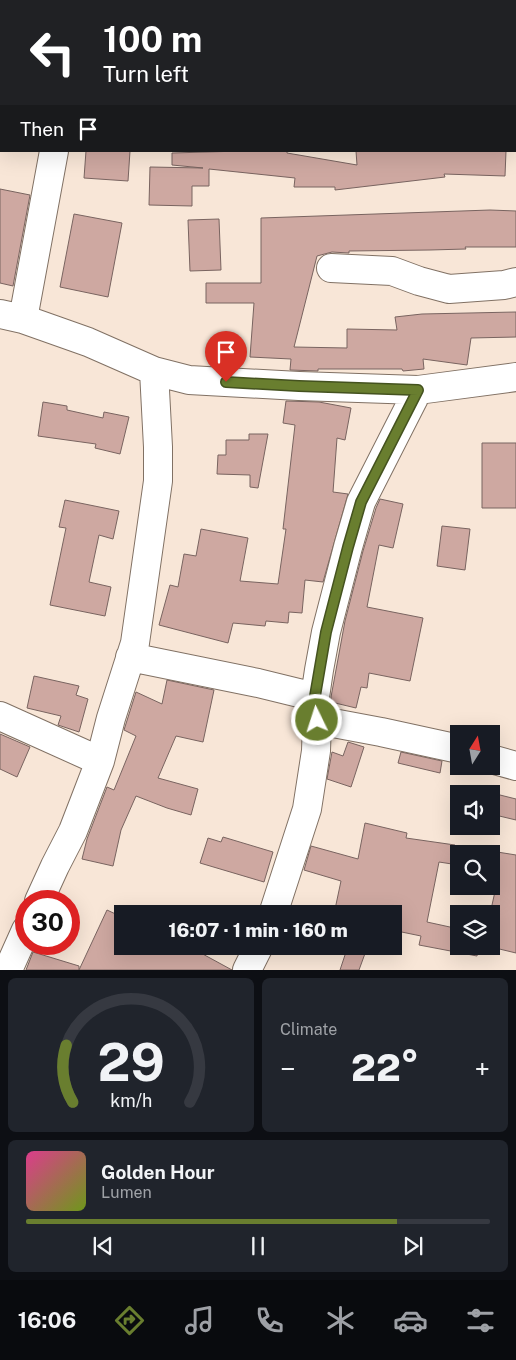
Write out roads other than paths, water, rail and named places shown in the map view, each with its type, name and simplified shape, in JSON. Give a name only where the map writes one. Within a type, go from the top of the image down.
[{"type":"street","points":[[54,152],[11,316],[88,342],[154,371],[189,380],[418,390],[516,377]]},
{"type":"street","points":[[331,268],[392,271],[449,289],[504,285],[516,282]]},
{"type":"street","points":[[44,890],[73,831],[100,761],[111,718],[135,643],[158,481],[154,371]]},
{"type":"street","points":[[275,905],[307,810],[316,751],[316,708],[326,632],[348,547],[361,502],[418,390]]},
{"type":"street","points":[[130,657],[258,683],[316,708],[390,734],[450,747]]},
{"type":"street","points":[[0,716],[100,761]]},
{"type":"street","points":[[500,762],[516,766]]},
{"type":"street","points":[[8,970],[15,954]]},
{"type":"street","points":[[247,970],[254,955]]}]
